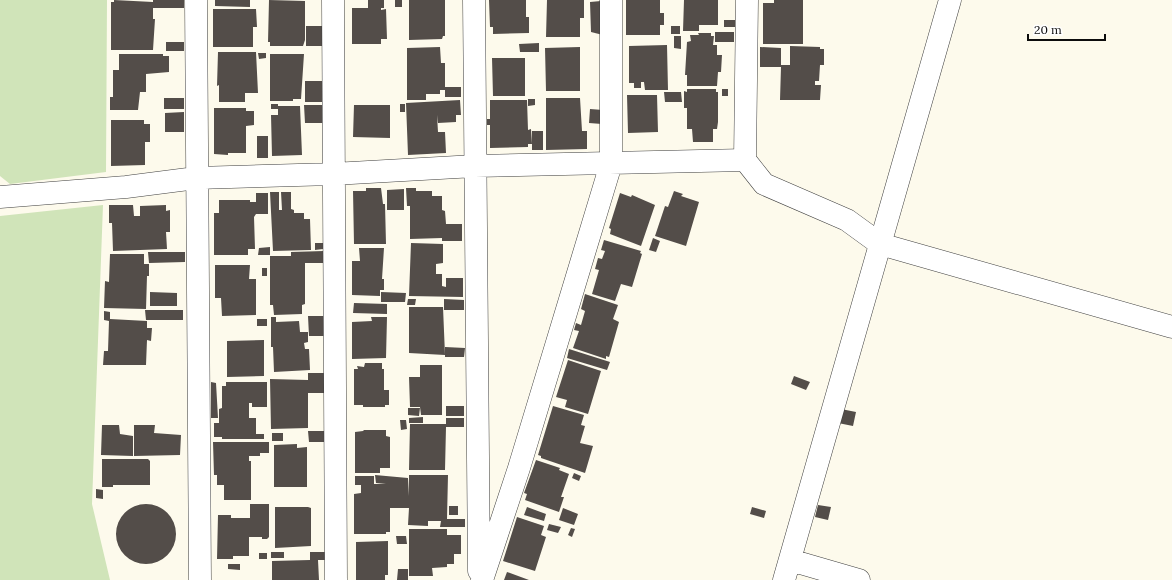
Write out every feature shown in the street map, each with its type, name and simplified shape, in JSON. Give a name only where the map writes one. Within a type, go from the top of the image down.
[{"type":"street","points":[[196,0],[196,178],[200,580]]},
{"type":"street","points":[[333,0],[336,580]]},
{"type":"street","points":[[474,0],[480,580]]},
{"type":"street","points":[[480,580],[519,468],[611,164],[611,0]]},
{"type":"street","points":[[747,0],[746,160],[764,184],[847,220],[880,244],[1172,327]]},
{"type":"street","points":[[860,580],[787,570],[950,0]]},
{"type":"street","points":[[0,197],[126,186],[196,178],[333,174],[475,166],[746,160]]},
{"type":"green space","points":[[0,0],[107,0],[106,172],[10,184],[0,176]]},
{"type":"green space","points":[[103,205],[92,504],[110,580],[0,580],[0,216]]},
{"type":"building","points":[[114,0],[153,2],[153,0],[184,0],[184,8],[153,8],[153,19],[155,19],[153,50],[111,50],[111,2],[114,2]]},
{"type":"building","points":[[215,0],[250,0],[250,7],[215,6]]},
{"type":"building","points":[[269,0],[305,1],[305,40],[303,46],[270,46],[270,42],[268,42]]},
{"type":"building","points":[[368,0],[384,0],[384,8],[381,8],[381,10],[386,9],[387,39],[381,39],[381,44],[352,44],[352,8],[368,8]]},
{"type":"building","points":[[395,0],[402,0],[402,7],[395,7]]},
{"type":"building","points":[[409,0],[445,0],[445,36],[443,36],[442,39],[409,40]]},
{"type":"building","points":[[489,0],[526,0],[526,17],[529,17],[529,33],[493,34],[493,27],[490,27]]},
{"type":"building","points":[[547,0],[584,0],[584,18],[580,18],[580,37],[546,37]]},
{"type":"building","points":[[626,0],[660,0],[660,13],[664,13],[664,25],[660,25],[660,35],[626,35]]},
{"type":"building","points":[[684,0],[718,0],[718,25],[699,25],[699,31],[683,31]]},
{"type":"building","points":[[774,0],[803,0],[803,44],[763,44],[763,3],[774,3]]},
{"type":"building","points":[[601,1],[603,35],[591,32],[590,2]]},
{"type":"building","points":[[213,9],[256,9],[257,27],[253,27],[253,47],[213,47]]},
{"type":"building","points":[[724,20],[735,20],[735,27],[724,27]]},
{"type":"building","points":[[306,26],[323,26],[323,46],[306,46]]},
{"type":"building","points":[[671,26],[680,26],[680,34],[671,34]]},
{"type":"building","points":[[715,32],[734,32],[734,42],[715,42]]},
{"type":"building","points":[[698,33],[711,33],[711,36],[714,36],[713,45],[717,45],[717,55],[722,55],[721,72],[718,72],[717,86],[687,86],[687,75],[685,75],[687,42],[691,41],[690,35],[699,35]]},
{"type":"building","points":[[674,36],[681,36],[681,49],[674,48]]},
{"type":"building","points":[[166,42],[184,42],[184,51],[166,51]]},
{"type":"building","points":[[539,43],[539,52],[520,52],[519,44]]},
{"type":"building","points":[[667,45],[668,90],[645,90],[644,82],[641,82],[641,88],[634,88],[634,83],[629,83],[629,46]]},
{"type":"building","points":[[790,46],[820,47],[820,49],[824,49],[824,65],[820,65],[819,81],[815,81],[815,85],[821,85],[820,100],[780,100],[781,67],[760,67],[760,47],[781,48],[781,65],[790,65]]},
{"type":"building","points":[[440,47],[441,63],[445,63],[445,87],[461,87],[461,97],[445,97],[445,90],[440,90],[440,94],[426,94],[426,100],[407,100],[407,48]]},
{"type":"building","points":[[580,47],[580,91],[546,91],[545,48]]},
{"type":"building","points":[[218,52],[256,52],[258,93],[245,93],[245,102],[219,102],[219,85],[217,86]]},
{"type":"building","points":[[258,53],[266,53],[266,58],[259,59]]},
{"type":"building","points":[[119,54],[163,54],[163,56],[169,56],[169,72],[146,74],[146,92],[140,92],[138,110],[110,110],[110,97],[113,97],[113,70],[119,70]]},
{"type":"building","points":[[270,54],[304,54],[301,99],[293,99],[293,101],[270,101]]},
{"type":"building","points":[[492,58],[525,58],[525,96],[493,96]]},
{"type":"building","points":[[305,81],[323,81],[323,102],[305,102]]},
{"type":"building","points":[[687,89],[716,89],[716,92],[718,92],[718,122],[717,129],[713,129],[713,142],[693,142],[692,129],[687,129],[687,108],[684,108],[684,91],[687,92]]},
{"type":"building","points":[[722,89],[728,89],[728,96],[722,96]]},
{"type":"building","points":[[664,92],[681,92],[682,102],[665,102]]},
{"type":"building","points":[[627,95],[657,95],[658,132],[628,133]]},
{"type":"building","points":[[164,98],[184,98],[184,109],[164,109]]},
{"type":"building","points":[[546,98],[580,98],[582,131],[587,131],[587,149],[546,150]]},
{"type":"building","points":[[528,99],[535,99],[535,105],[528,106]]},
{"type":"building","points":[[460,100],[461,115],[456,115],[456,122],[438,123],[437,115],[438,132],[445,132],[446,153],[408,155],[406,103]]},
{"type":"building","points":[[490,100],[527,100],[528,130],[531,129],[532,144],[528,144],[528,147],[490,148],[490,125],[487,125],[487,119],[490,119]]},
{"type":"building","points":[[271,104],[278,104],[278,109],[271,109]]},
{"type":"building","points":[[400,104],[405,104],[405,112],[400,112]]},
{"type":"building","points":[[304,105],[323,105],[323,123],[305,123]]},
{"type":"building","points":[[354,105],[390,105],[390,138],[353,137]]},
{"type":"building","points":[[278,106],[300,106],[302,155],[272,156],[271,115],[278,115]]},
{"type":"building","points":[[214,108],[246,108],[246,111],[254,111],[254,125],[246,126],[246,153],[228,153],[228,155],[214,154]]},
{"type":"building","points":[[590,109],[603,110],[602,124],[589,123]]},
{"type":"building","points":[[184,112],[184,132],[165,132],[165,113]]},
{"type":"building","points":[[111,120],[144,120],[144,124],[150,124],[150,142],[145,142],[145,165],[111,166]]},
{"type":"building","points":[[532,131],[543,131],[543,150],[532,150]]},
{"type":"building","points":[[257,136],[268,136],[268,158],[257,158]]},
{"type":"building","points":[[366,188],[381,188],[383,204],[385,204],[386,244],[354,244],[353,191],[366,191]]},
{"type":"building","points":[[406,188],[416,188],[416,191],[432,191],[432,196],[442,196],[442,210],[445,211],[446,224],[462,224],[462,241],[442,241],[442,238],[410,239],[410,206],[407,206]]},
{"type":"building","points":[[404,189],[404,210],[387,210],[387,190]]},
{"type":"building","points":[[674,191],[683,194],[681,196],[699,202],[686,246],[655,236],[665,206],[668,207]]},
{"type":"building","points":[[270,192],[279,192],[279,210],[282,210],[281,192],[291,192],[291,209],[294,210],[294,213],[304,213],[304,219],[310,219],[311,250],[273,251]]},
{"type":"building","points":[[256,193],[268,193],[268,214],[256,214],[254,217],[255,249],[248,249],[248,255],[214,255],[214,213],[219,213],[219,200],[250,200],[250,202],[256,202]]},
{"type":"building","points":[[620,193],[631,197],[632,195],[655,205],[641,246],[610,234],[611,229],[609,228]]},
{"type":"building","points":[[109,205],[133,205],[134,216],[140,216],[140,206],[166,205],[166,211],[170,210],[170,232],[166,232],[167,249],[113,251],[112,223],[109,223]]},
{"type":"building","points":[[653,238],[660,241],[656,252],[649,250]]},
{"type":"building","points":[[604,240],[641,251],[640,253],[642,254],[632,287],[621,284],[615,301],[592,294],[599,270],[595,269],[598,258],[602,259],[605,251],[601,250]]},
{"type":"building","points":[[315,243],[323,243],[323,249],[315,250]]},
{"type":"building","points":[[411,243],[443,244],[443,263],[436,264],[436,274],[442,274],[442,286],[446,287],[446,278],[463,278],[463,297],[409,296]]},
{"type":"building","points":[[270,247],[270,255],[258,255],[259,248]]},
{"type":"building","points":[[359,248],[384,248],[382,279],[384,279],[384,290],[380,290],[380,296],[352,295],[352,261],[360,261]]},
{"type":"building","points":[[324,251],[324,263],[305,263],[305,304],[302,305],[302,314],[274,315],[273,305],[270,305],[270,256],[291,256],[291,252]]},
{"type":"building","points":[[148,252],[185,252],[185,262],[149,263]]},
{"type":"building","points":[[110,254],[144,254],[144,264],[149,264],[146,309],[104,308],[105,281],[109,282]]},
{"type":"building","points":[[215,265],[250,265],[249,279],[256,279],[256,315],[222,316],[221,298],[215,298]]},
{"type":"building","points":[[262,268],[267,268],[267,276],[262,276]]},
{"type":"building","points":[[150,292],[177,293],[177,306],[150,306]]},
{"type":"building","points":[[381,292],[406,293],[405,302],[381,302]]},
{"type":"building","points":[[585,294],[618,305],[613,319],[619,322],[609,357],[606,356],[606,359],[573,348],[579,331],[574,330],[576,323],[581,325],[585,311],[581,309]]},
{"type":"building","points":[[408,299],[416,299],[415,305],[407,305]]},
{"type":"building","points":[[444,299],[464,300],[464,310],[444,310]]},
{"type":"building","points":[[354,303],[387,304],[387,314],[353,313]]},
{"type":"building","points":[[409,307],[443,307],[445,355],[409,353]]},
{"type":"building","points":[[145,310],[183,310],[183,320],[146,320]]},
{"type":"building","points":[[104,311],[110,312],[110,319],[147,321],[147,328],[152,328],[151,341],[147,340],[146,365],[103,365],[104,351],[108,351],[109,321],[104,320]]},
{"type":"building","points":[[308,316],[325,316],[325,336],[309,336]]},
{"type":"building","points":[[271,317],[276,317],[276,322],[299,321],[300,332],[308,332],[308,342],[304,343],[305,349],[309,349],[310,370],[274,372],[273,347],[271,347]]},
{"type":"building","points":[[371,317],[387,317],[386,358],[352,359],[352,322],[372,321]]},
{"type":"building","points":[[257,319],[267,319],[267,326],[257,326]]},
{"type":"building","points":[[264,340],[264,376],[227,377],[227,341]]},
{"type":"building","points":[[445,347],[465,348],[464,357],[445,357]]},
{"type":"building","points":[[569,349],[610,362],[607,370],[567,358]]},
{"type":"building","points":[[568,360],[601,371],[588,414],[565,407],[567,400],[556,397]]},
{"type":"building","points":[[365,363],[382,363],[382,369],[384,369],[384,390],[389,390],[389,405],[385,405],[385,407],[363,407],[363,405],[354,405],[354,369],[358,369],[357,366],[364,367]]},
{"type":"building","points":[[420,365],[442,365],[442,415],[421,415],[420,407],[410,407],[409,377],[420,377]]},
{"type":"building","points":[[308,373],[325,373],[326,393],[308,393],[308,428],[271,429],[270,379],[308,380]]},
{"type":"building","points":[[794,376],[810,382],[806,390],[791,384]]},
{"type":"building","points":[[211,382],[216,383],[218,418],[211,418]]},
{"type":"building","points":[[226,382],[267,382],[267,407],[252,407],[252,403],[249,403],[249,418],[256,418],[256,434],[264,434],[264,439],[222,439],[222,437],[214,437],[214,423],[219,423],[219,409],[222,408],[222,386],[226,386]]},
{"type":"building","points":[[446,406],[464,406],[464,416],[446,416]]},
{"type":"building","points":[[553,406],[584,415],[581,425],[585,426],[580,443],[593,446],[585,473],[541,458],[541,456],[538,455]]},
{"type":"building","points":[[408,408],[420,408],[419,416],[408,415]]},
{"type":"building","points":[[841,409],[856,412],[853,426],[838,423]]},
{"type":"building","points":[[423,417],[423,423],[409,423],[409,418]]},
{"type":"building","points":[[446,418],[464,418],[464,427],[446,427],[445,470],[409,470],[410,424],[446,424]]},
{"type":"building","points":[[400,420],[406,420],[407,429],[401,430]]},
{"type":"building","points":[[102,425],[119,425],[120,434],[133,436],[133,456],[101,455]]},
{"type":"building","points":[[134,425],[155,425],[154,433],[181,435],[180,455],[134,456]]},
{"type":"building","points":[[364,430],[386,430],[386,436],[390,437],[390,468],[380,468],[380,473],[355,473],[355,432]]},
{"type":"building","points":[[308,431],[327,431],[327,442],[309,442]]},
{"type":"building","points":[[272,433],[283,433],[283,441],[272,441]]},
{"type":"building","points":[[213,442],[269,442],[269,453],[260,453],[260,456],[249,456],[249,461],[251,461],[251,500],[224,500],[224,485],[217,485],[217,475],[214,475]]},
{"type":"building","points":[[297,444],[297,448],[307,447],[307,487],[274,487],[274,445]]},
{"type":"building","points":[[102,459],[148,459],[150,461],[150,485],[113,485],[113,487],[102,487]]},
{"type":"building","points":[[536,460],[560,468],[559,470],[569,474],[561,497],[564,497],[559,512],[525,500],[527,494],[524,493]]},
{"type":"building","points":[[574,473],[581,476],[579,481],[572,478]]},
{"type":"building","points":[[375,475],[408,478],[409,496],[409,475],[448,475],[447,519],[465,519],[465,527],[440,527],[441,521],[428,521],[428,526],[408,525],[409,508],[390,508],[390,532],[386,532],[386,534],[354,534],[354,494],[361,493],[361,485],[355,485],[355,476],[374,476],[374,484],[386,484],[376,483]]},
{"type":"building","points":[[96,489],[103,490],[103,499],[96,498]]},
{"type":"building","points":[[146,504],[163,509],[171,517],[176,534],[171,551],[163,559],[146,564],[129,559],[121,551],[116,534],[121,517],[129,509]]},
{"type":"building","points":[[250,504],[269,504],[269,537],[267,539],[262,539],[262,537],[249,537],[249,556],[233,556],[233,559],[217,559],[218,515],[231,515],[231,518],[250,518]]},
{"type":"building","points":[[818,505],[831,507],[828,520],[815,517]]},
{"type":"building","points":[[449,506],[458,506],[458,515],[449,515]]},
{"type":"building","points":[[275,507],[311,508],[311,546],[275,548]]},
{"type":"building","points":[[527,507],[546,514],[544,521],[524,515]]},
{"type":"building","points":[[752,507],[766,511],[764,518],[750,514]]},
{"type":"building","points":[[563,508],[578,514],[574,525],[559,520]]},
{"type":"building","points":[[517,517],[544,526],[541,535],[546,537],[535,571],[503,561]]},
{"type":"building","points":[[549,524],[561,527],[558,533],[547,530]]},
{"type":"building","points":[[571,528],[575,529],[572,537],[568,535]]},
{"type":"building","points":[[409,529],[447,529],[447,535],[461,535],[461,554],[454,554],[454,564],[447,564],[447,567],[432,568],[433,576],[409,576]]},
{"type":"building","points":[[396,536],[406,536],[407,544],[397,544]]},
{"type":"building","points":[[388,541],[388,575],[385,575],[385,580],[356,580],[356,542]]},
{"type":"building","points":[[271,552],[284,552],[284,558],[271,558]]},
{"type":"building","points":[[310,552],[327,552],[327,560],[318,560],[319,580],[272,580],[272,561],[310,560]]},
{"type":"building","points":[[259,553],[267,553],[267,559],[259,559]]},
{"type":"building","points":[[228,564],[240,564],[240,570],[228,569]]},
{"type":"building","points":[[398,569],[408,569],[408,580],[397,580]]},
{"type":"building","points":[[507,572],[529,580],[504,580]]}]
